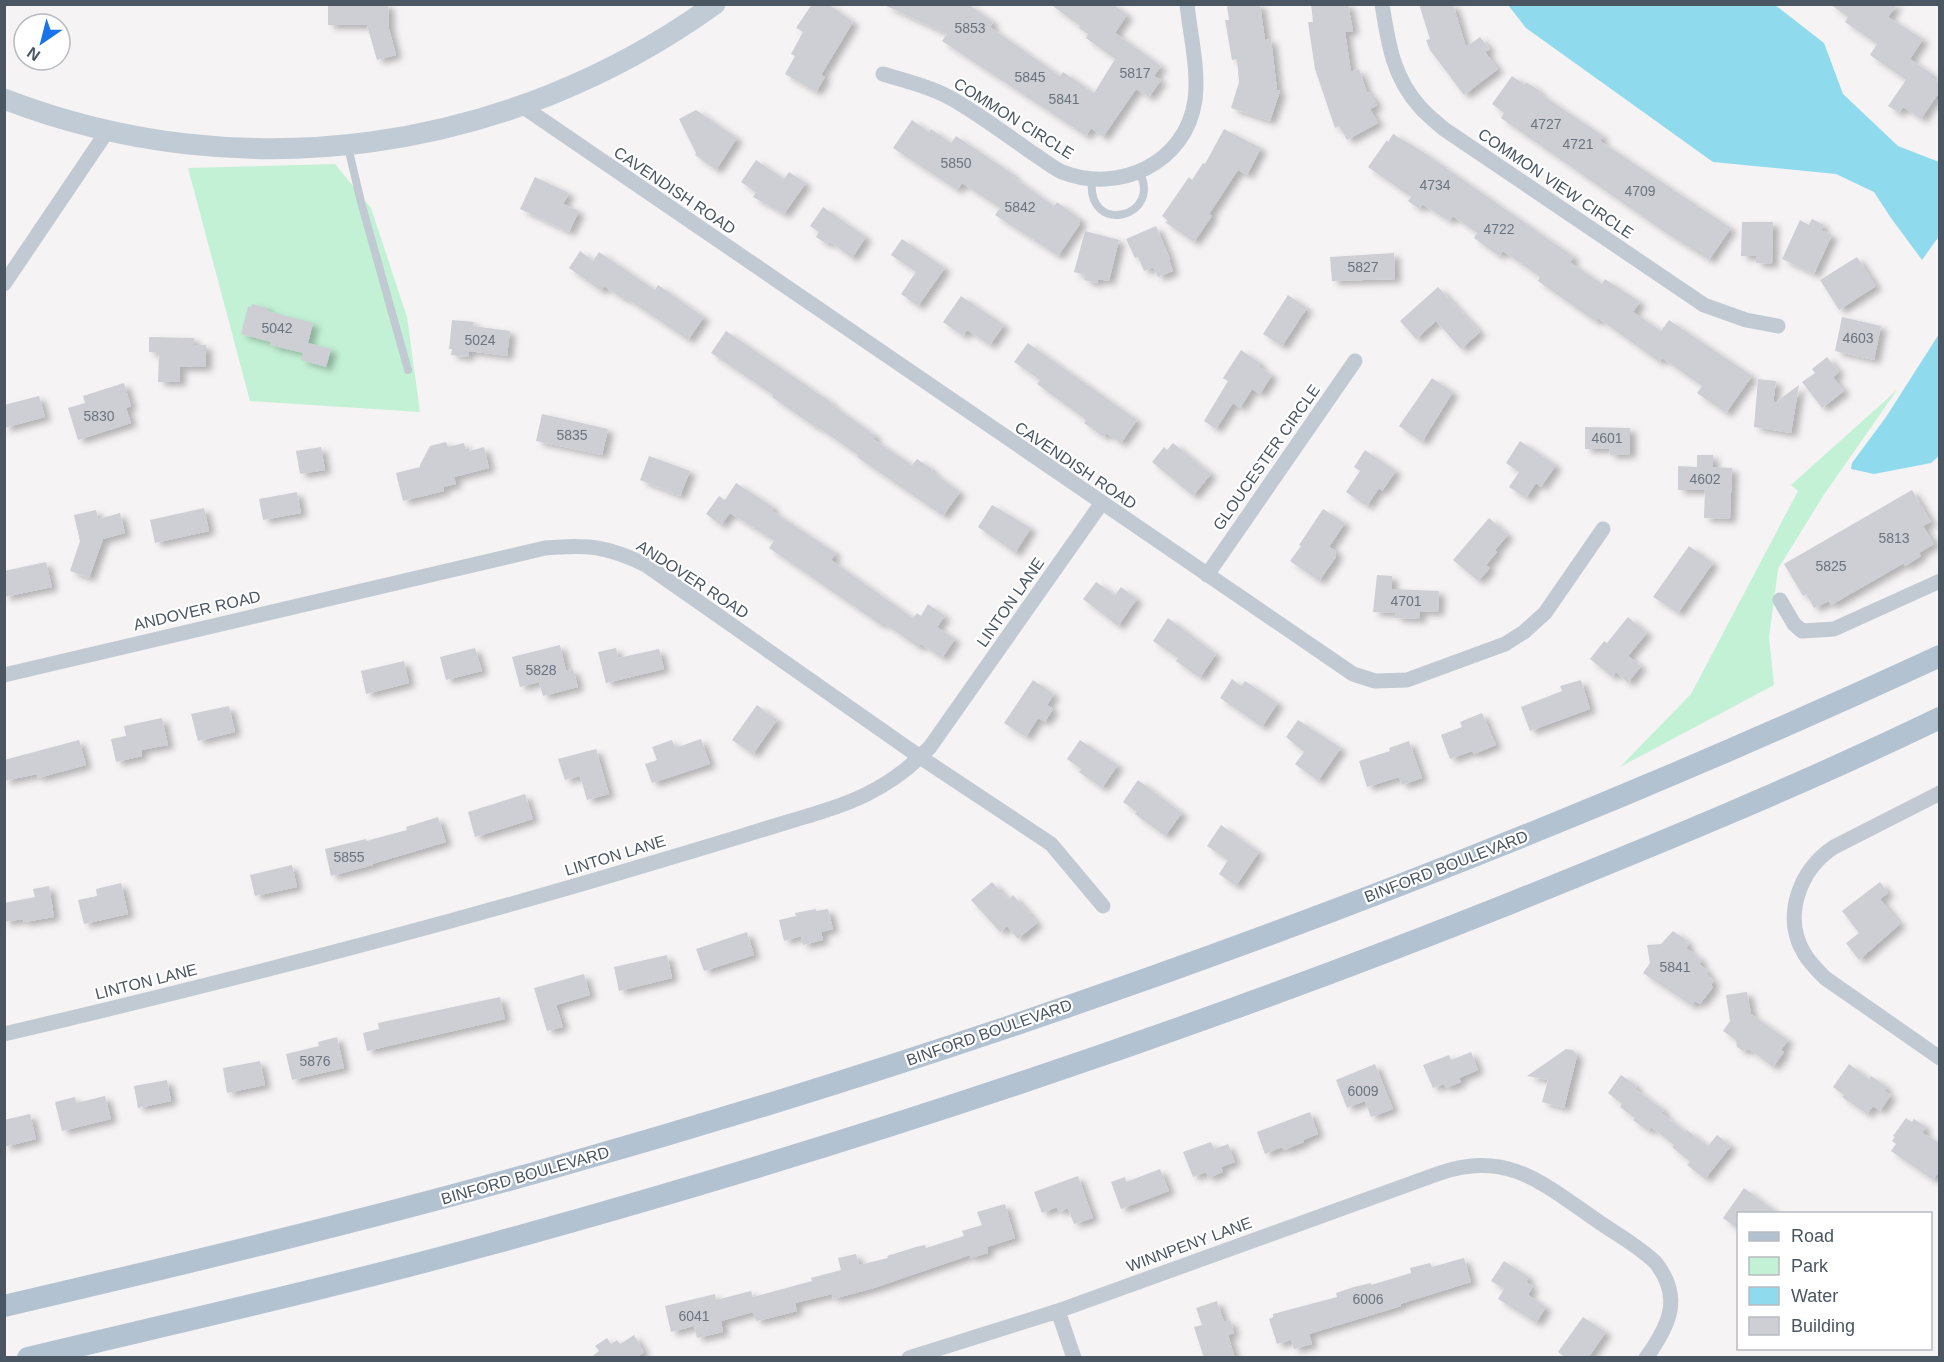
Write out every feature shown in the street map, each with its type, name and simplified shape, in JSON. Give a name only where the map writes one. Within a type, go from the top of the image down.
[{"type":"main road","points":[[4,99],[40,112],[161,142],[223,148],[286,149],[348,145],[427,133],[522,106],[573,87],[609,70],[678,30],[716,4]]},
{"type":"main road","name":"BINFORD BOULEVARD","points":[[4,1306],[303,1234],[548,1169],[804,1093],[1007,1026],[1282,929],[1532,832],[1779,729],[1940,656]]},
{"type":"main road","points":[[28,1358],[226,1311],[501,1241],[770,1164],[1011,1087],[1216,1016],[1428,937],[1762,799],[1940,718]]},
{"type":"street","name":"COMMON CIRCLE","points":[[882,74],[922,85],[951,98],[1055,168],[1092,180],[1116,179],[1139,172],[1160,160],[1176,143],[1193,108],[1195,77],[1187,4]]},
{"type":"street","name":"COMMON VIEW CIRCLE","points":[[1382,4],[1389,51],[1401,81],[1420,107],[1444,129],[1704,305],[1746,320],[1778,326]]},
{"type":"street","name":"CAVENDISH ROAD","points":[[522,106],[1346,671],[1375,681],[1400,681],[1415,678],[1505,644],[1524,632],[1550,607],[1603,529]]},
{"type":"street","points":[[4,284],[108,130]]},
{"type":"street","name":"GLOUCESTER CIRCLE","points":[[1207,575],[1355,361]]},
{"type":"street","name":"LINTON LANE","points":[[4,1034],[132,1004],[501,908],[852,802],[889,782],[920,757],[941,732],[1101,504]]},
{"type":"street","name":"ANDOVER ROAD","points":[[4,675],[545,548],[569,545],[601,547],[624,554],[646,565],[920,757],[1051,843],[1103,906]]},
{"type":"street","points":[[1780,600],[1794,624],[1802,631],[1834,629],[1940,581]]},
{"type":"street","points":[[1940,793],[1834,847],[1821,857],[1810,869],[1802,883],[1795,914],[1796,930],[1801,946],[1825,978],[1940,1058]]},
{"type":"street","name":"WINNPENY LANE","points":[[909,1358],[1058,1311],[1440,1173],[1463,1166],[1479,1165],[1511,1168],[1540,1181],[1651,1258],[1662,1270],[1668,1283],[1671,1299],[1670,1313],[1662,1335],[1646,1358]]},
{"type":"street","points":[[1058,1311],[1074,1358]]},
{"type":"lane","points":[[348,145],[361,202],[408,370]]},
{"type":"lane","points":[[1092,180],[1091,194],[1097,206],[1108,213],[1121,215],[1131,212],[1142,199],[1144,186],[1139,172]]},
{"type":"green space","points":[[335,164],[371,208],[407,317],[420,412],[250,401],[188,168]]},
{"type":"green space","points":[[1897,390],[1823,496],[1778,569],[1769,637],[1774,685],[1620,767],[1691,694],[1798,491],[1791,485]]},
{"type":"water","points":[[1508,5],[1775,5],[1824,43],[1843,94],[1898,146],[1939,162],[1939,236],[1922,260],[1874,192],[1836,174],[1713,162],[1526,28]]},
{"type":"water","points":[[1939,334],[1939,456],[1931,463],[1874,474],[1851,469],[1852,463],[1886,417]]},
{"type":"building","points":[[328,4],[388,4],[389,29],[396,55],[377,60],[367,25],[328,25]]},
{"type":"building","points":[[812,4],[828,4],[853,22],[821,75],[825,77],[816,92],[785,74],[795,56],[791,54],[803,32],[796,28]]},
{"type":"building","points":[[882,4],[968,4],[993,22],[990,27],[1060,76],[1063,72],[1094,93],[1115,59],[1086,38],[1088,34],[1079,28],[1080,26],[1050,4],[1113,4],[1127,15],[1115,33],[1161,66],[1154,76],[1161,80],[1149,97],[1136,89],[1103,137],[1091,128],[1086,136],[942,41],[947,34]]},
{"type":"building","points":[[1260,4],[1265,40],[1271,39],[1277,90],[1280,91],[1270,121],[1231,108],[1239,82],[1237,59],[1232,60],[1225,20],[1229,20],[1227,6]]},
{"type":"building","points":[[1311,4],[1348,4],[1353,31],[1345,32],[1351,72],[1359,69],[1367,93],[1369,92],[1377,105],[1370,109],[1378,123],[1347,140],[1339,126],[1335,128],[1315,69],[1308,22],[1313,22]]},
{"type":"building","points":[[1419,4],[1453,4],[1466,47],[1480,37],[1490,49],[1485,52],[1498,69],[1464,95],[1430,50],[1426,40],[1430,39]]},
{"type":"building","points":[[1830,4],[1897,4],[1888,17],[1923,39],[1910,59],[1932,74],[1930,77],[1940,83],[1940,91],[1921,119],[1903,107],[1899,113],[1888,106],[1906,80],[1870,55],[1877,44],[1845,22],[1848,17]]},
{"type":"building","points":[[1512,76],[1540,91],[1539,93],[1603,136],[1600,141],[1731,228],[1709,260],[1666,233],[1501,118],[1504,113],[1492,104]]},
{"type":"building","points":[[696,110],[737,138],[716,170],[695,155],[679,119]]},
{"type":"building","points":[[912,120],[929,132],[931,129],[951,143],[956,136],[1014,175],[1013,177],[1054,206],[1057,202],[1080,219],[1080,224],[1058,256],[995,215],[1000,208],[962,183],[957,190],[893,148]]},
{"type":"building","points":[[1224,129],[1261,148],[1247,175],[1238,170],[1209,214],[1212,216],[1194,242],[1165,222],[1168,221],[1162,216],[1189,177],[1192,180],[1203,163],[1205,164]]},
{"type":"building","points":[[1393,134],[1423,152],[1574,257],[1570,262],[1602,284],[1605,279],[1640,302],[1633,312],[1661,331],[1669,320],[1752,376],[1726,413],[1697,393],[1702,386],[1662,358],[1659,362],[1598,318],[1596,322],[1538,281],[1540,277],[1503,251],[1499,256],[1474,238],[1477,233],[1453,216],[1449,221],[1422,204],[1419,209],[1408,201],[1411,197],[1368,167]]},
{"type":"building","points":[[756,160],[784,179],[789,172],[806,183],[784,214],[753,197],[756,192],[741,182]]},
{"type":"building","points":[[535,177],[569,193],[563,204],[579,211],[569,232],[520,209]]},
{"type":"building","points":[[823,207],[866,237],[852,258],[829,241],[827,244],[816,237],[819,232],[810,226]]},
{"type":"building","points":[[1812,219],[1824,225],[1821,230],[1832,235],[1814,274],[1782,259],[1800,220],[1809,225]]},
{"type":"building","points":[[1742,222],[1773,222],[1772,264],[1756,263],[1756,256],[1741,256]]},
{"type":"building","points":[[1156,226],[1173,271],[1158,277],[1153,267],[1144,271],[1126,239]]},
{"type":"building","points":[[1085,231],[1119,240],[1109,281],[1098,279],[1097,283],[1084,280],[1085,275],[1074,272]]},
{"type":"building","points":[[902,239],[945,268],[918,306],[901,294],[916,272],[891,255]]},
{"type":"building","points":[[580,251],[593,261],[599,252],[655,290],[658,285],[704,317],[688,340],[624,297],[623,299],[604,286],[601,291],[569,268]]},
{"type":"building","points":[[1394,253],[1395,279],[1332,281],[1330,257]]},
{"type":"building","points":[[1857,257],[1876,286],[1839,310],[1820,280]]},
{"type":"building","points":[[1438,287],[1480,332],[1461,349],[1436,321],[1416,339],[1400,321]]},
{"type":"building","points":[[1288,295],[1307,308],[1282,346],[1263,334]]},
{"type":"building","points":[[961,296],[1004,325],[990,345],[967,330],[963,336],[943,322]]},
{"type":"building","points":[[252,304],[268,308],[267,311],[313,323],[308,343],[331,349],[326,367],[301,360],[303,353],[270,345],[271,342],[241,334],[248,306],[251,307]]},
{"type":"building","points":[[1842,317],[1881,326],[1874,360],[1835,351]]},
{"type":"building","points":[[452,320],[474,322],[473,326],[510,331],[507,356],[469,351],[468,357],[451,355],[452,349],[449,349]]},
{"type":"building","points":[[726,331],[832,403],[876,436],[873,439],[912,465],[917,459],[960,492],[943,516],[711,353]]},
{"type":"building","points":[[149,337],[194,338],[194,345],[206,345],[206,367],[180,367],[180,382],[158,382],[159,353],[149,352]]},
{"type":"building","points":[[1028,343],[1137,420],[1121,443],[1106,433],[1104,437],[1084,423],[1086,420],[1037,384],[1040,380],[1014,362]]},
{"type":"building","points":[[1241,350],[1260,363],[1258,366],[1272,375],[1260,394],[1252,389],[1240,408],[1233,403],[1216,429],[1204,421],[1228,381],[1223,378]]},
{"type":"building","points":[[1827,357],[1839,372],[1833,377],[1844,391],[1822,408],[1802,382],[1815,373],[1812,369]]},
{"type":"building","points":[[1432,378],[1453,392],[1422,442],[1399,426]]},
{"type":"building","points":[[1758,379],[1776,381],[1773,404],[1799,385],[1791,433],[1754,427]]},
{"type":"building","points":[[124,383],[131,406],[126,408],[131,423],[78,440],[68,408],[85,403],[83,396]]},
{"type":"building","points":[[39,396],[45,417],[4,428],[4,405]]},
{"type":"building","points":[[542,414],[608,429],[602,455],[536,441]]},
{"type":"building","points":[[1585,427],[1630,428],[1630,454],[1610,455],[1609,449],[1585,449]]},
{"type":"building","points":[[1520,441],[1556,465],[1541,487],[1536,483],[1526,498],[1509,487],[1519,472],[1506,463]]},
{"type":"building","points":[[446,442],[448,447],[464,443],[466,452],[484,447],[489,468],[454,477],[456,484],[443,487],[444,491],[403,501],[396,473],[420,467],[430,446]]},
{"type":"building","points":[[1173,443],[1211,474],[1193,496],[1152,462],[1164,447],[1167,450]]},
{"type":"building","points":[[321,447],[325,470],[300,474],[296,451]]},
{"type":"building","points":[[1365,450],[1396,471],[1382,491],[1379,488],[1367,506],[1346,492],[1360,471],[1354,467]]},
{"type":"building","points":[[1697,455],[1713,455],[1713,467],[1732,468],[1730,519],[1704,518],[1705,490],[1678,490],[1678,466],[1697,467]]},
{"type":"building","points":[[649,456],[690,471],[680,496],[640,480]]},
{"type":"building","points":[[736,483],[773,507],[771,510],[836,553],[831,560],[913,618],[917,613],[921,616],[928,604],[945,616],[937,627],[955,639],[942,658],[921,644],[918,647],[882,622],[881,625],[769,548],[774,541],[730,513],[721,525],[706,514],[719,496],[725,500]]},
{"type":"building","points":[[1912,490],[1931,522],[1923,526],[1934,544],[1919,553],[1921,556],[1905,566],[1904,563],[1831,605],[1829,601],[1814,608],[1806,594],[1803,596],[1784,564]]},
{"type":"building","points":[[297,492],[301,513],[263,520],[259,499]]},
{"type":"building","points":[[992,505],[1031,528],[1015,553],[978,527]]},
{"type":"building","points":[[204,508],[209,531],[155,543],[150,520]]},
{"type":"building","points":[[1323,509],[1345,523],[1329,547],[1336,551],[1336,557],[1319,581],[1290,561]]},
{"type":"building","points":[[96,510],[98,519],[120,513],[125,533],[103,539],[89,578],[70,571],[80,541],[74,515]]},
{"type":"building","points":[[1489,518],[1508,535],[1486,565],[1490,568],[1478,581],[1453,560]]},
{"type":"building","points":[[1689,546],[1713,563],[1678,613],[1653,597]]},
{"type":"building","points":[[46,562],[52,587],[4,597],[4,571]]},
{"type":"building","points":[[1377,575],[1392,576],[1392,589],[1439,591],[1438,612],[1420,611],[1420,619],[1395,618],[1396,613],[1373,612]]},
{"type":"building","points":[[1096,582],[1115,595],[1121,587],[1137,599],[1118,626],[1083,599]]},
{"type":"building","points":[[1628,617],[1647,633],[1628,656],[1641,666],[1628,683],[1616,672],[1612,677],[1590,659],[1604,641],[1607,643]]},
{"type":"building","points":[[1168,618],[1216,654],[1200,678],[1176,661],[1178,658],[1153,641]]},
{"type":"building","points":[[560,645],[566,671],[573,669],[578,687],[543,696],[539,682],[520,687],[512,657]]},
{"type":"building","points":[[475,648],[482,671],[446,680],[440,657]]},
{"type":"building","points":[[616,648],[618,658],[659,649],[664,669],[606,683],[598,652]]},
{"type":"building","points":[[404,661],[409,683],[366,694],[361,671]]},
{"type":"building","points":[[1232,679],[1241,686],[1245,681],[1278,703],[1262,727],[1220,698]]},
{"type":"building","points":[[1033,680],[1054,694],[1047,705],[1053,709],[1045,722],[1038,718],[1026,737],[1004,723]]},
{"type":"building","points":[[1581,680],[1590,709],[1530,731],[1521,707],[1562,691],[1560,686]]},
{"type":"building","points":[[757,705],[777,720],[753,754],[732,740]]},
{"type":"building","points":[[229,706],[235,732],[198,741],[191,714]]},
{"type":"building","points":[[1482,713],[1496,745],[1474,754],[1472,751],[1450,759],[1441,735],[1462,727],[1460,722]]},
{"type":"building","points":[[162,718],[168,745],[141,750],[142,756],[116,762],[111,739],[126,736],[124,726]]},
{"type":"building","points":[[1298,720],[1341,748],[1318,781],[1295,764],[1304,752],[1286,737]]},
{"type":"building","points":[[701,739],[710,764],[652,783],[645,764],[657,760],[652,747],[672,740],[675,748]]},
{"type":"building","points":[[79,740],[86,765],[38,778],[37,774],[4,781],[4,760]]},
{"type":"building","points":[[1080,740],[1118,765],[1102,788],[1079,772],[1081,769],[1067,759]]},
{"type":"building","points":[[1409,741],[1422,778],[1402,785],[1399,777],[1367,787],[1359,761],[1390,751],[1389,748]]},
{"type":"building","points":[[596,749],[609,794],[587,800],[580,776],[565,780],[558,759]]},
{"type":"building","points":[[1138,780],[1182,813],[1165,836],[1123,802]]},
{"type":"building","points":[[525,794],[533,819],[475,837],[468,812]]},
{"type":"building","points":[[438,817],[446,842],[331,876],[325,849],[407,830],[406,827]]},
{"type":"building","points":[[1221,825],[1259,852],[1236,886],[1219,874],[1228,860],[1207,846]]},
{"type":"building","points":[[292,865],[297,887],[255,896],[250,875]]},
{"type":"building","points":[[992,882],[1008,900],[1013,895],[1037,923],[1018,939],[1007,926],[1000,932],[971,900]]},
{"type":"building","points":[[1880,882],[1888,893],[1880,899],[1900,924],[1859,960],[1846,943],[1859,933],[1842,911]]},
{"type":"building","points":[[121,883],[128,914],[84,924],[78,900],[97,896],[96,889]]},
{"type":"building","points":[[49,886],[54,917],[24,922],[23,919],[4,922],[4,903],[35,897],[33,889]]},
{"type":"building","points":[[816,909],[816,911],[828,909],[833,929],[821,932],[823,940],[803,945],[801,936],[784,941],[779,920],[796,916],[795,913]]},
{"type":"building","points":[[1673,931],[1686,940],[1689,944],[1686,948],[1702,960],[1699,964],[1714,980],[1711,985],[1713,987],[1700,1004],[1695,1001],[1692,1006],[1643,973],[1650,963],[1647,945],[1661,944]]},
{"type":"building","points":[[747,932],[754,955],[704,971],[696,949]]},
{"type":"building","points":[[667,955],[672,978],[619,991],[614,967]]},
{"type":"building","points":[[584,974],[590,995],[556,1005],[563,1027],[547,1031],[534,988]]},
{"type":"building","points":[[1747,992],[1751,1014],[1788,1040],[1781,1050],[1784,1052],[1773,1067],[1749,1049],[1743,1051],[1737,1047],[1736,1040],[1723,1031],[1730,1021],[1726,995]]},
{"type":"building","points":[[500,997],[505,1019],[367,1051],[363,1033],[379,1029],[378,1023]]},
{"type":"building","points":[[337,1037],[344,1068],[292,1080],[286,1054],[319,1046],[318,1042]]},
{"type":"building","points":[[1566,1049],[1573,1050],[1577,1056],[1564,1108],[1542,1102],[1548,1080],[1527,1076]]},
{"type":"building","points":[[1471,1052],[1478,1070],[1459,1078],[1461,1082],[1446,1088],[1444,1084],[1433,1088],[1423,1065],[1449,1055],[1451,1060]]},
{"type":"building","points":[[260,1061],[265,1085],[227,1093],[223,1068]]},
{"type":"building","points":[[1375,1064],[1393,1109],[1371,1117],[1365,1101],[1347,1108],[1336,1080]]},
{"type":"building","points":[[1849,1064],[1869,1079],[1871,1076],[1887,1087],[1884,1091],[1891,1095],[1880,1111],[1873,1106],[1867,1114],[1842,1097],[1844,1095],[1833,1087]]},
{"type":"building","points":[[1621,1075],[1637,1086],[1635,1089],[1664,1110],[1662,1113],[1685,1132],[1687,1130],[1708,1146],[1717,1135],[1731,1146],[1705,1179],[1687,1165],[1690,1162],[1672,1147],[1674,1145],[1651,1127],[1648,1131],[1633,1120],[1635,1118],[1620,1107],[1622,1104],[1608,1093]]},
{"type":"building","points":[[167,1080],[171,1101],[138,1108],[134,1086]]},
{"type":"building","points":[[105,1096],[111,1119],[62,1131],[55,1102],[75,1097],[76,1103]]},
{"type":"building","points":[[1310,1112],[1318,1134],[1284,1150],[1282,1147],[1265,1154],[1257,1132]]},
{"type":"building","points":[[30,1114],[36,1139],[4,1147],[4,1120]]},
{"type":"building","points":[[1906,1118],[1912,1122],[1914,1119],[1926,1127],[1922,1133],[1940,1143],[1940,1170],[1933,1180],[1891,1151],[1896,1144],[1892,1141],[1895,1137],[1893,1136]]},
{"type":"building","points":[[1211,1142],[1214,1149],[1228,1144],[1235,1162],[1221,1167],[1223,1172],[1208,1178],[1206,1172],[1193,1177],[1183,1152]]},
{"type":"building","points":[[1160,1169],[1169,1191],[1121,1209],[1111,1182],[1125,1177],[1126,1182]]},
{"type":"building","points":[[1078,1176],[1093,1218],[1074,1224],[1068,1208],[1059,1212],[1057,1207],[1042,1213],[1034,1192]]},
{"type":"building","points":[[1744,1188],[1776,1212],[1737,1212],[1737,1228],[1723,1218]]},
{"type":"building","points":[[1005,1204],[1015,1238],[987,1247],[988,1253],[971,1258],[970,1255],[874,1288],[833,1299],[832,1294],[795,1303],[797,1311],[770,1318],[756,1321],[753,1312],[721,1321],[723,1332],[697,1338],[694,1326],[671,1332],[665,1306],[715,1294],[716,1300],[751,1291],[753,1297],[812,1281],[811,1278],[841,1270],[838,1258],[856,1254],[859,1265],[888,1258],[887,1256],[916,1247],[925,1245],[926,1248],[964,1236],[962,1231],[982,1225],[977,1212]]},
{"type":"building","points":[[1464,1258],[1471,1282],[1309,1334],[1312,1344],[1294,1349],[1291,1340],[1277,1344],[1269,1319],[1273,1317],[1273,1314],[1337,1297],[1336,1293],[1354,1287],[1371,1283],[1371,1285],[1411,1273],[1410,1268],[1430,1263],[1432,1267]]},
{"type":"building","points":[[1504,1261],[1529,1277],[1526,1282],[1533,1286],[1528,1295],[1546,1307],[1536,1323],[1498,1299],[1504,1289],[1491,1281]]},
{"type":"building","points":[[1217,1301],[1224,1322],[1230,1320],[1234,1333],[1228,1335],[1235,1358],[1204,1358],[1194,1327],[1202,1325],[1196,1308]]},
{"type":"building","points":[[1583,1317],[1606,1332],[1588,1358],[1566,1358],[1558,1352]]},
{"type":"building","points":[[634,1335],[644,1352],[636,1358],[590,1358],[599,1351],[595,1346],[607,1338],[611,1344],[617,1340],[620,1344]]}]
